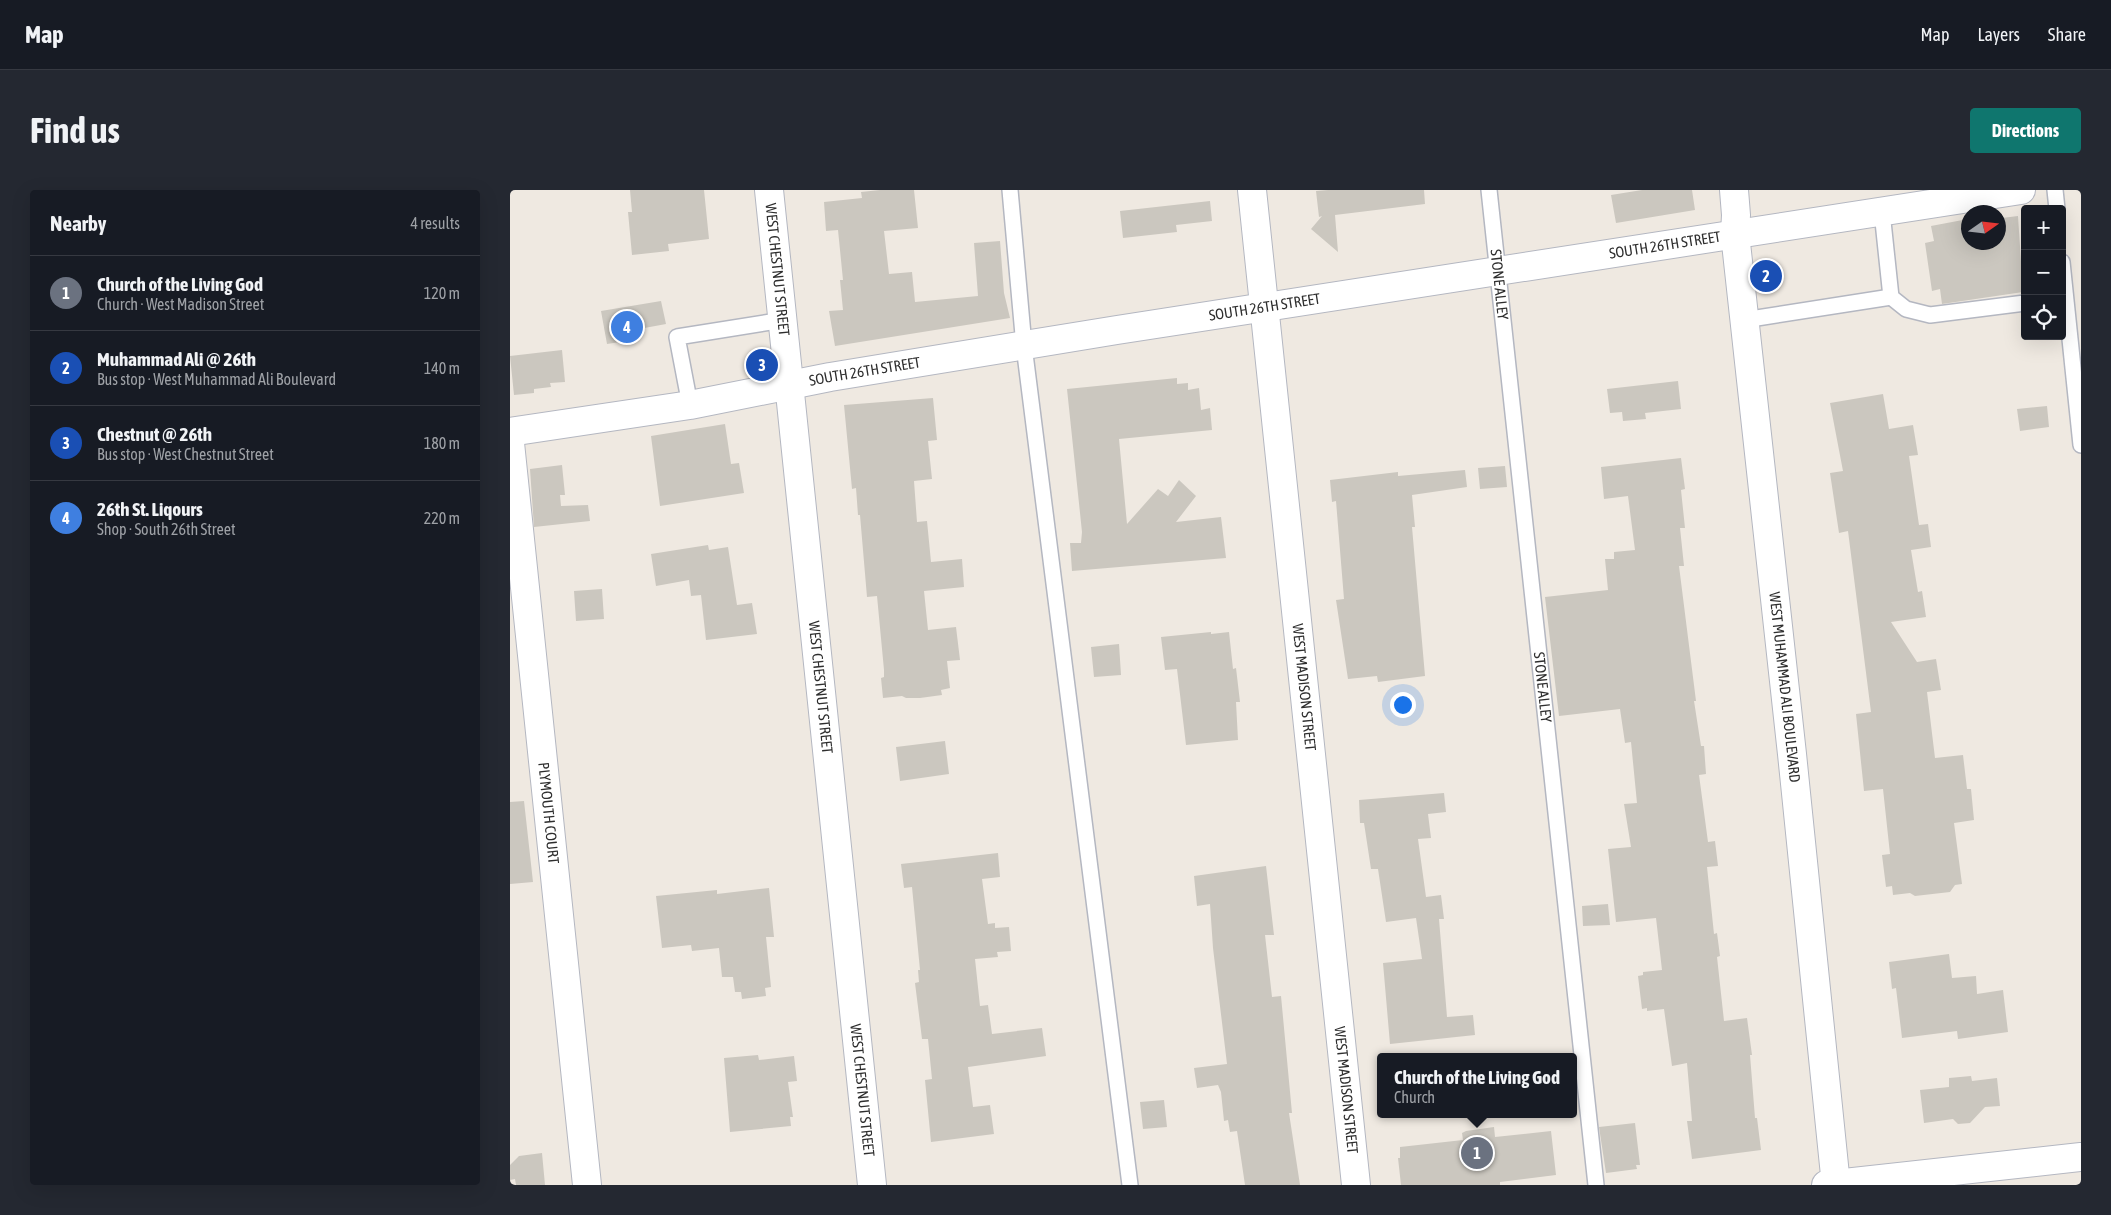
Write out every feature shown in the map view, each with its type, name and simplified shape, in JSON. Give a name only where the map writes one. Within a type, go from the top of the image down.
[{"type":"street","name":"WEST CHESTNUT STREET","points":[[769,190],[872,1185]]},
{"type":"street","name":"WEST MADISON STREET","points":[[1252,190],[1356,1185]]},
{"type":"street","name":"WEST MUHAMMAD ALI BOULEVARD","points":[[1734,190],[1735,234],[1792,754],[1833,1185]]},
{"type":"street","name":"SOUTH 26TH STREET","points":[[510,432],[690,405],[830,377],[1498,273],[2006,191]]},
{"type":"street","name":"PLYMOUTH COURT","points":[[510,443],[587,1185]]},
{"type":"street","points":[[1833,1185],[2081,1157]]},
{"type":"lane","points":[[1010,190],[1024,346],[1130,1185]]},
{"type":"lane","name":"STONE ALLEY","points":[[1489,190],[1596,1185]]},
{"type":"lane","points":[[2055,190],[2057,205]]},
{"type":"lane","points":[[1882,212],[1891,297],[1906,309],[1930,315],[2021,304]]},
{"type":"lane","points":[[1744,320],[1891,297]]},
{"type":"lane","points":[[2066,315],[2081,445]]},
{"type":"lane","points":[[690,405],[678,337],[783,320]]},
{"type":"building","points":[[630,190],[704,190],[709,239],[668,244],[669,251],[632,255],[628,212],[632,212]]},
{"type":"building","points":[[914,190],[918,228],[884,231],[889,274],[912,272],[915,302],[978,296],[974,243],[1000,241],[1004,293],[1010,318],[835,346],[829,311],[843,310],[840,280],[843,280],[838,230],[826,231],[824,202],[862,198],[861,192]]},
{"type":"building","points":[[1424,190],[1425,204],[1335,215],[1338,252],[1311,229],[1322,216],[1319,217],[1316,191]]},
{"type":"building","points":[[1642,190],[1692,190],[1695,210],[1616,223],[1611,195]]},
{"type":"building","points":[[1210,201],[1212,221],[1176,225],[1177,232],[1123,238],[1120,211]]},
{"type":"building","points":[[2018,216],[2021,292],[1942,304],[1940,289],[1932,291],[1925,243],[1934,241],[1931,226],[1961,220],[1961,250],[2006,250],[2006,218]]},
{"type":"building","points":[[661,301],[666,324],[639,329],[640,339],[607,344],[601,311]]},
{"type":"building","points":[[562,350],[565,382],[550,383],[551,387],[534,389],[534,393],[514,395],[510,356]]},
{"type":"building","points":[[1177,378],[1177,384],[1188,383],[1188,390],[1199,388],[1201,410],[1210,408],[1212,430],[1119,439],[1127,524],[1158,489],[1168,496],[1179,480],[1196,496],[1176,522],[1221,517],[1226,558],[1072,571],[1070,543],[1081,543],[1082,532],[1067,389]]},
{"type":"building","points":[[1678,381],[1681,409],[1645,413],[1646,419],[1623,421],[1622,412],[1610,413],[1607,389]]},
{"type":"building","points":[[1883,394],[1889,429],[1913,425],[1918,455],[1909,456],[1919,525],[1928,524],[1931,547],[1911,550],[1918,592],[1922,591],[1926,617],[1891,622],[1917,662],[1936,659],[1941,690],[1927,692],[1935,758],[1963,755],[1967,789],[1971,789],[1974,820],[1954,823],[1962,884],[1955,885],[1950,892],[1915,896],[1910,893],[1893,895],[1892,886],[1886,887],[1882,855],[1890,854],[1883,789],[1864,791],[1856,714],[1871,712],[1848,531],[1839,533],[1830,473],[1843,471],[1830,403]]},
{"type":"building","points":[[933,398],[937,440],[928,441],[932,479],[914,481],[917,522],[927,521],[931,562],[962,559],[964,587],[924,591],[928,630],[956,627],[960,660],[947,661],[950,688],[941,690],[942,695],[920,698],[906,698],[902,696],[883,698],[881,678],[884,677],[884,670],[877,596],[867,597],[860,515],[858,515],[856,488],[852,489],[844,405]]},
{"type":"building","points":[[2047,406],[2049,427],[2020,431],[2017,409]]},
{"type":"building","points":[[725,424],[731,464],[739,463],[744,493],[660,506],[651,436]]},
{"type":"building","points":[[1681,458],[1685,489],[1681,490],[1685,528],[1680,528],[1684,566],[1679,566],[1696,701],[1694,701],[1701,746],[1704,746],[1706,774],[1699,775],[1708,842],[1715,841],[1718,866],[1707,867],[1714,934],[1717,933],[1720,956],[1717,957],[1724,1021],[1747,1018],[1752,1055],[1750,1055],[1755,1118],[1757,1118],[1761,1150],[1692,1159],[1687,1121],[1692,1121],[1687,1063],[1672,1066],[1664,1009],[1647,1011],[1647,1008],[1642,1009],[1638,976],[1643,975],[1643,972],[1662,970],[1656,918],[1616,922],[1608,849],[1631,847],[1624,804],[1637,803],[1631,742],[1625,743],[1620,709],[1559,716],[1545,597],[1608,590],[1605,559],[1614,559],[1614,552],[1635,550],[1628,496],[1604,499],[1601,467]]},
{"type":"building","points":[[562,465],[565,495],[560,495],[561,506],[588,505],[590,521],[534,527],[530,469]]},
{"type":"building","points":[[1505,466],[1507,487],[1480,489],[1478,468]]},
{"type":"building","points":[[1465,470],[1467,487],[1412,495],[1415,527],[1412,527],[1425,676],[1378,682],[1377,676],[1348,679],[1336,600],[1344,599],[1336,501],[1332,502],[1330,480],[1398,472],[1398,476]]},
{"type":"building","points":[[708,545],[709,550],[728,547],[737,605],[752,603],[757,634],[706,640],[701,595],[691,596],[689,580],[656,586],[651,554]]},
{"type":"building","points":[[602,589],[604,619],[576,621],[574,591]]},
{"type":"building","points":[[1211,632],[1211,634],[1229,632],[1233,669],[1236,668],[1240,702],[1236,702],[1238,740],[1186,745],[1177,669],[1165,670],[1161,637]]},
{"type":"building","points":[[1119,644],[1121,675],[1094,677],[1091,647]]},
{"type":"building","points":[[945,741],[949,774],[900,781],[896,747]]},
{"type":"building","points":[[1444,793],[1446,812],[1428,814],[1431,838],[1418,839],[1426,897],[1441,895],[1444,919],[1439,919],[1447,1017],[1473,1015],[1475,1035],[1390,1044],[1383,963],[1422,959],[1416,918],[1386,922],[1378,869],[1371,869],[1364,823],[1360,823],[1359,800]]},
{"type":"building","points":[[524,801],[533,882],[510,884],[510,802]]},
{"type":"building","points":[[998,853],[1000,877],[982,879],[988,924],[995,923],[995,928],[1009,927],[1011,951],[997,952],[998,957],[975,959],[980,1006],[988,1005],[992,1034],[1042,1028],[1046,1056],[968,1067],[973,1107],[990,1105],[994,1134],[931,1142],[925,1080],[932,1079],[928,1039],[922,1039],[915,983],[919,982],[918,970],[920,970],[912,887],[904,888],[901,864]]},
{"type":"building","points":[[1266,866],[1274,935],[1265,935],[1272,997],[1281,996],[1292,1113],[1289,1113],[1300,1185],[1245,1185],[1237,1131],[1230,1132],[1228,1120],[1224,1121],[1221,1092],[1218,1085],[1197,1088],[1194,1068],[1227,1064],[1213,948],[1210,904],[1197,906],[1194,876]]},
{"type":"building","points":[[769,888],[774,937],[766,937],[771,987],[765,988],[766,996],[742,999],[741,992],[735,992],[733,977],[722,977],[719,948],[692,951],[691,945],[662,948],[656,896],[717,890],[717,894]]},
{"type":"building","points":[[1608,904],[1610,925],[1583,926],[1582,906]]},
{"type":"building","points":[[1949,954],[1952,978],[1976,976],[1977,994],[2003,990],[2008,1032],[1958,1039],[1957,1031],[1902,1038],[1896,988],[1892,989],[1889,962]]},
{"type":"building","points":[[758,1055],[759,1060],[794,1056],[797,1081],[788,1082],[793,1117],[790,1117],[791,1126],[730,1132],[724,1058]]},
{"type":"building","points":[[1971,1076],[1972,1081],[1997,1078],[2000,1106],[1985,1107],[1970,1123],[1958,1124],[1953,1119],[1924,1123],[1920,1090],[1949,1087],[1949,1078]]},
{"type":"building","points":[[1164,1100],[1167,1127],[1143,1129],[1140,1102]]},
{"type":"building","points":[[1635,1123],[1640,1165],[1636,1165],[1637,1169],[1606,1173],[1599,1127]]},
{"type":"building","points":[[1494,1127],[1495,1137],[1551,1131],[1556,1175],[1500,1182],[1500,1185],[1401,1185],[1398,1158],[1400,1158],[1400,1147],[1463,1140],[1462,1133],[1466,1131]]},
{"type":"building","points":[[542,1153],[545,1185],[516,1185],[515,1179],[510,1180],[510,1165],[519,1156]]},
{"type":"place","name":"Muhammad Ali @ 26th","points":[[1766,276]]},
{"type":"place","name":"26th St. Liqours","points":[[627,327]]},
{"type":"place","name":"Chestnut @ 26th","points":[[762,365]]},
{"type":"place","name":"Church of the Living God","points":[[1477,1153]]}]
